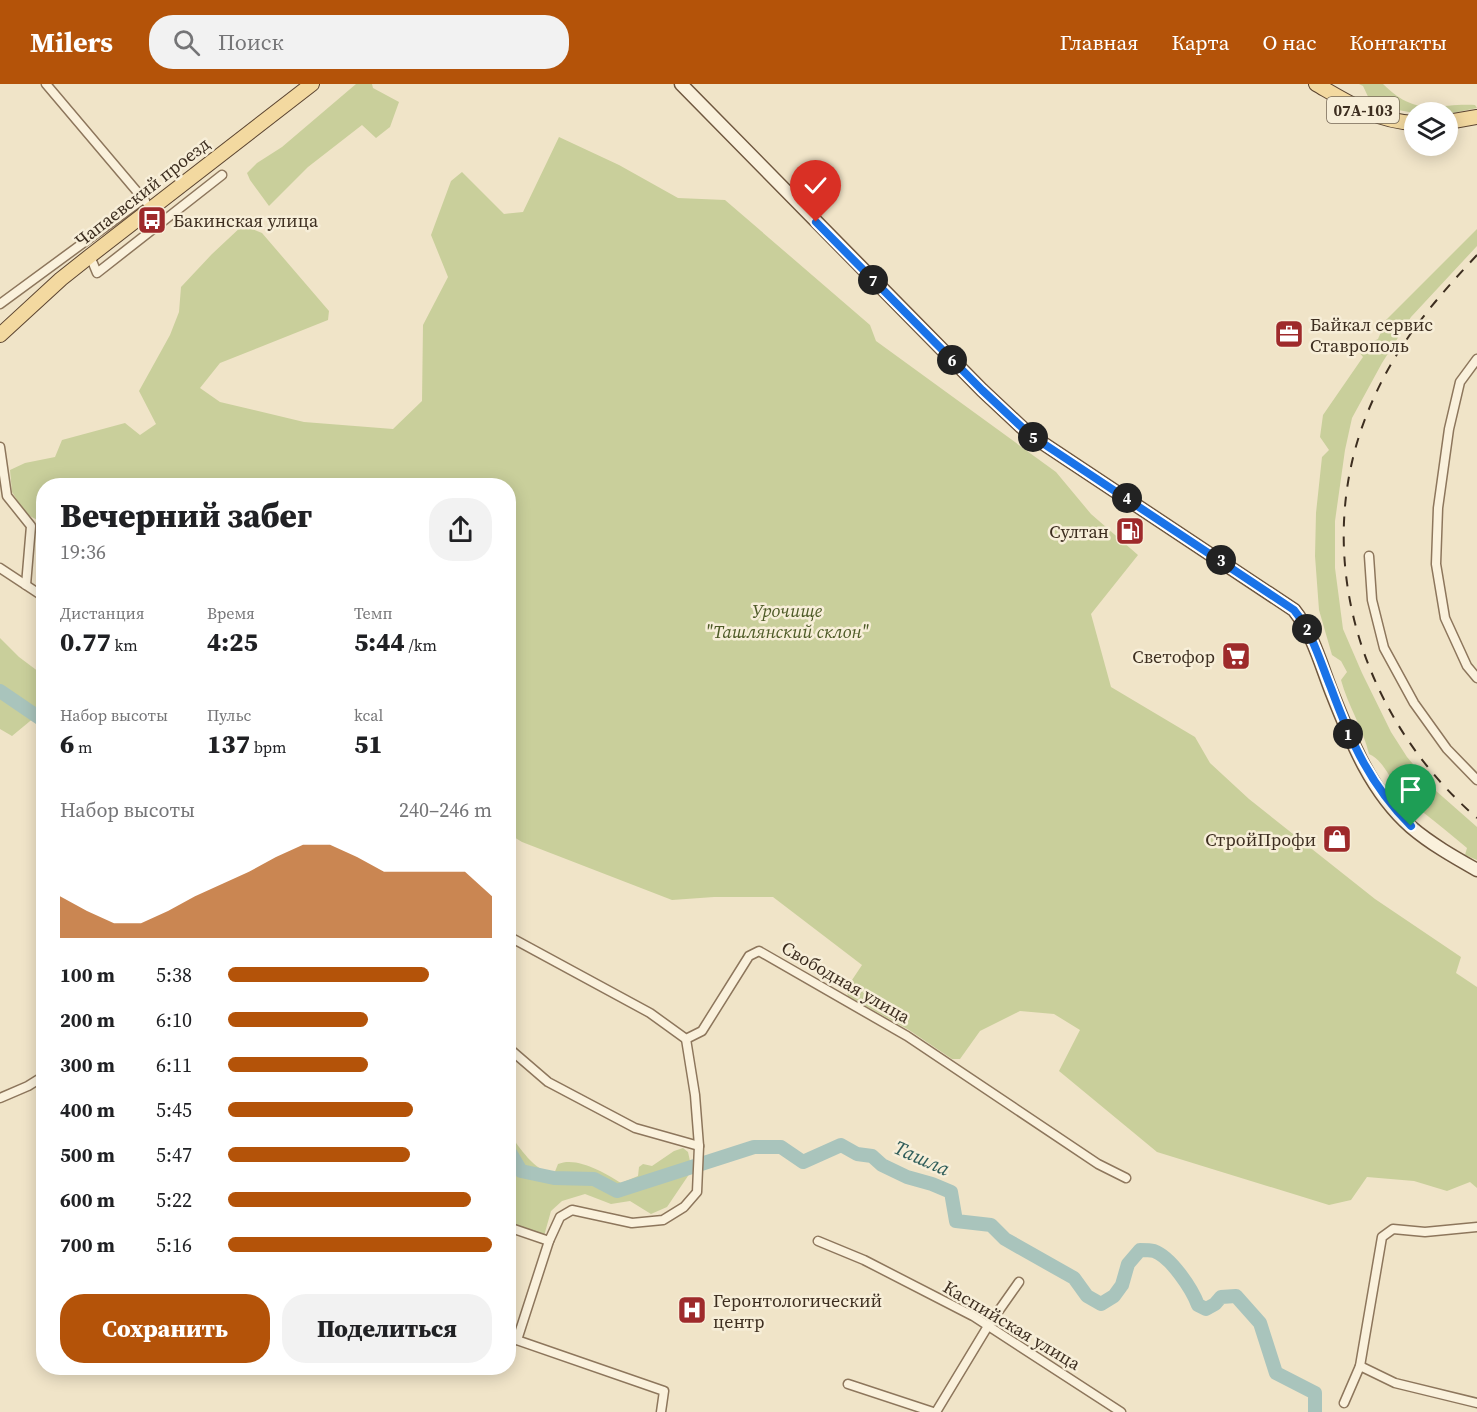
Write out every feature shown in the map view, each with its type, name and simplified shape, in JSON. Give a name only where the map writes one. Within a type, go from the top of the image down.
[{"type":"main road","name":"Чапаевский проезд","points":[[0,335],[147,204],[312,84]]},
{"type":"main road","points":[[681,84],[982,390],[1029,434],[1294,610],[1312,639],[1350,740],[1383,796],[1411,826],[1446,852],[1477,870]]},
{"type":"main road","name":"07А-103","points":[[1316,84],[1374,116],[1404,122]]},
{"type":"main road","points":[[1458,120],[1477,117]]},
{"type":"street","points":[[0,304],[147,204],[46,84]]},
{"type":"street","points":[[90,256],[97,273],[222,176]]},
{"type":"street","points":[[1477,359],[1460,382],[1449,429],[1438,508],[1436,564],[1445,618],[1467,666],[1477,678]]},
{"type":"street","points":[[0,447],[7,496],[31,526],[26,585]]},
{"type":"street","points":[[1369,556],[1372,600],[1384,648],[1414,703],[1447,749],[1477,780]]},
{"type":"street","points":[[0,568],[36,592]]},
{"type":"street","points":[[516,940],[650,1013],[686,1039],[695,1095],[699,1146],[697,1192],[684,1207],[663,1220],[632,1223],[572,1210],[560,1217],[516,1330]]},
{"type":"street","name":"Свободная улица","points":[[686,1039],[702,1031],[749,956],[759,951],[907,1036],[1098,1164],[1126,1178]]},
{"type":"street","points":[[516,1054],[548,1082],[634,1128],[699,1146]]},
{"type":"street","points":[[0,1098],[36,1081]]},
{"type":"street","points":[[1344,1403],[1360,1366],[1382,1237],[1393,1229],[1425,1232],[1477,1227]]},
{"type":"street","points":[[516,1230],[549,1241]]},
{"type":"street","name":"Каспийская улица","points":[[818,1241],[864,1260],[973,1316],[1120,1412]]},
{"type":"street","points":[[848,1384],[935,1412],[1018,1282]]},
{"type":"street","points":[[516,1339],[664,1391],[661,1412]]},
{"type":"street","points":[[1360,1366],[1395,1383],[1477,1403]]},
{"type":"green space","points":[[356,84],[372,84],[373,88],[399,102],[390,127],[376,138],[362,125],[308,167],[269,206],[247,173],[257,163],[282,147]]},
{"type":"green space","points":[[1359,84],[1383,84],[1395,95],[1409,102],[1404,102],[1404,111],[1372,105],[1363,86]]},
{"type":"green space","points":[[1458,105],[1475,105],[1477,108],[1458,112]]},
{"type":"green space","name":"Урочище \"Ташлянский склон\"","points":[[559,137],[619,165],[678,198],[725,200],[870,325],[876,341],[1056,472],[1091,514],[1138,555],[1091,614],[1111,687],[1195,737],[1210,763],[1249,799],[1375,899],[1461,957],[1456,973],[1477,987],[1477,1188],[1470,1182],[1447,1191],[1414,1181],[1367,1177],[1351,1200],[1329,1205],[1157,1152],[1059,1071],[1080,1030],[1054,1014],[1020,1011],[980,1031],[960,1059],[952,1059],[909,1030],[848,996],[846,989],[862,965],[773,897],[672,900],[516,838],[516,478],[36,478],[36,519],[26,514],[12,492],[10,470],[25,463],[55,457],[62,440],[125,423],[140,435],[156,424],[139,391],[170,335],[179,312],[181,287],[243,225],[262,233],[329,311],[328,320],[220,363],[200,388],[220,402],[304,422],[393,429],[422,401],[423,325],[448,277],[431,235],[451,181],[462,172],[504,214],[523,212]]},
{"type":"green space","points":[[1477,229],[1477,246],[1411,317],[1382,363],[1352,418],[1335,521],[1335,568],[1343,629],[1362,673],[1391,732],[1407,757],[1435,790],[1477,827],[1477,860],[1465,855],[1467,848],[1407,802],[1383,766],[1369,754],[1341,680],[1347,672],[1341,661],[1332,655],[1319,610],[1315,556],[1316,513],[1322,457],[1329,450],[1320,437],[1323,415],[1363,357],[1359,352],[1362,347],[1378,339],[1386,320]]},
{"type":"green space","points":[[0,638],[36,670],[36,716],[12,736],[0,729]]},
{"type":"green space","points":[[516,1143],[534,1163],[547,1172],[554,1174],[558,1164],[574,1162],[591,1167],[621,1183],[638,1176],[639,1167],[643,1164],[652,1166],[674,1151],[683,1148],[688,1152],[692,1170],[667,1207],[651,1214],[630,1201],[611,1204],[585,1194],[562,1201],[551,1211],[544,1236],[516,1226]]},
{"type":"waterway","name":"Ташла","points":[[0,691],[36,716]]},
{"type":"waterway","name":"Ташла","points":[[516,1163],[521,1171],[554,1178],[594,1179],[617,1191],[754,1147],[781,1147],[803,1162],[841,1145],[857,1154],[872,1156],[882,1165],[907,1177],[951,1192],[956,1221],[991,1225],[1005,1239],[1074,1278],[1087,1296],[1101,1304],[1114,1296],[1122,1285],[1128,1264],[1140,1250],[1161,1254],[1186,1282],[1198,1305],[1206,1309],[1221,1297],[1236,1296],[1260,1323],[1276,1373],[1315,1393],[1315,1412]]},
{"type":"railway","points":[[1477,255],[1418,324],[1382,381],[1372,402],[1353,458],[1344,514],[1346,571],[1356,626],[1375,680],[1402,730],[1436,777],[1477,818]]},
{"type":"place","name":"Бакинская улица","points":[[152,220]]},
{"type":"place","name":"Байкал сервис Ставрополь","points":[[1289,334]]},
{"type":"place","name":"Султан","points":[[1130,531]]},
{"type":"place","name":"Светофор","points":[[1236,656]]},
{"type":"place","name":"СтройПрофи","points":[[1337,839]]},
{"type":"place","name":"Геронтологический центр","points":[[692,1310]]},
{"type":"route","points":[[816,222],[982,390],[1029,434],[1294,610],[1312,639],[1350,740],[1363,764],[1383,796],[1411,826]]}]
